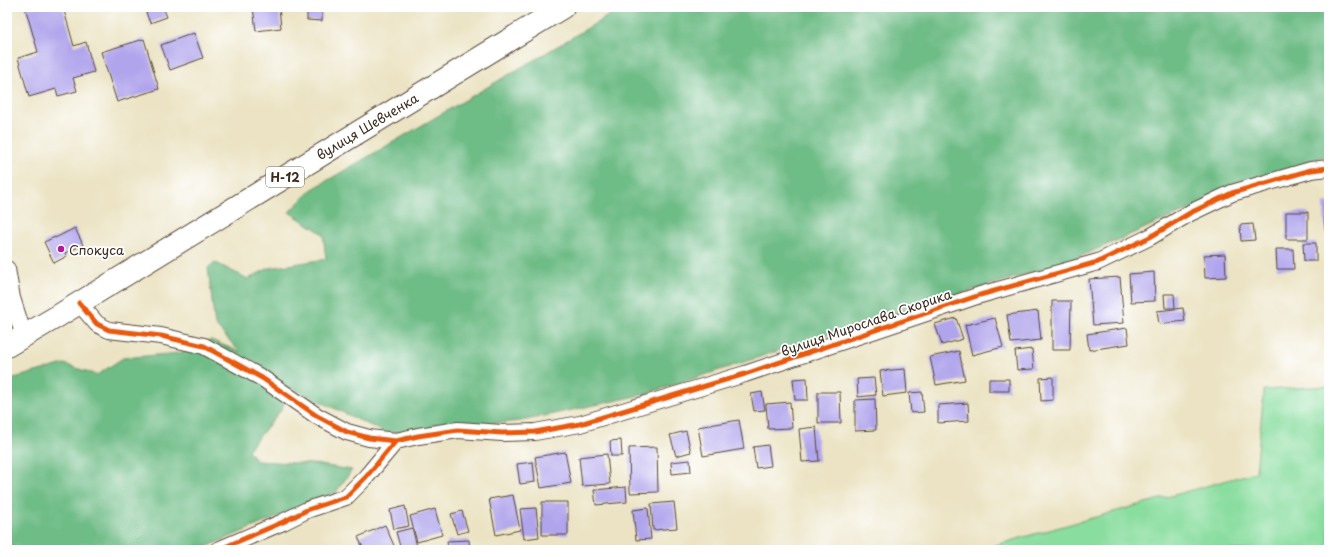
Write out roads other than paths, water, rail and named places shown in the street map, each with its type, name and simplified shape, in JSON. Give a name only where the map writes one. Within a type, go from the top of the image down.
[{"type":"main road","name":"вулиця Шевченка","points":[[16,341],[563,7]]},
{"type":"street","name":"вулиця Мирослава Скорика","points":[[80,303],[97,324],[109,330],[161,336],[204,346],[262,378],[317,416],[347,432],[369,438],[396,441],[458,430],[502,433],[535,432],[580,424],[745,374],[980,295],[1098,262],[1150,237],[1190,213],[1232,193],[1311,170],[1329,168]]},
{"type":"street","points":[[7,268],[12,298],[16,341]]},
{"type":"street","points":[[7,293],[16,341]]},
{"type":"street","points":[[218,550],[307,510],[346,496],[366,477],[396,441]]},
{"type":"place","name":"Спокуса","points":[[61,249]]}]
